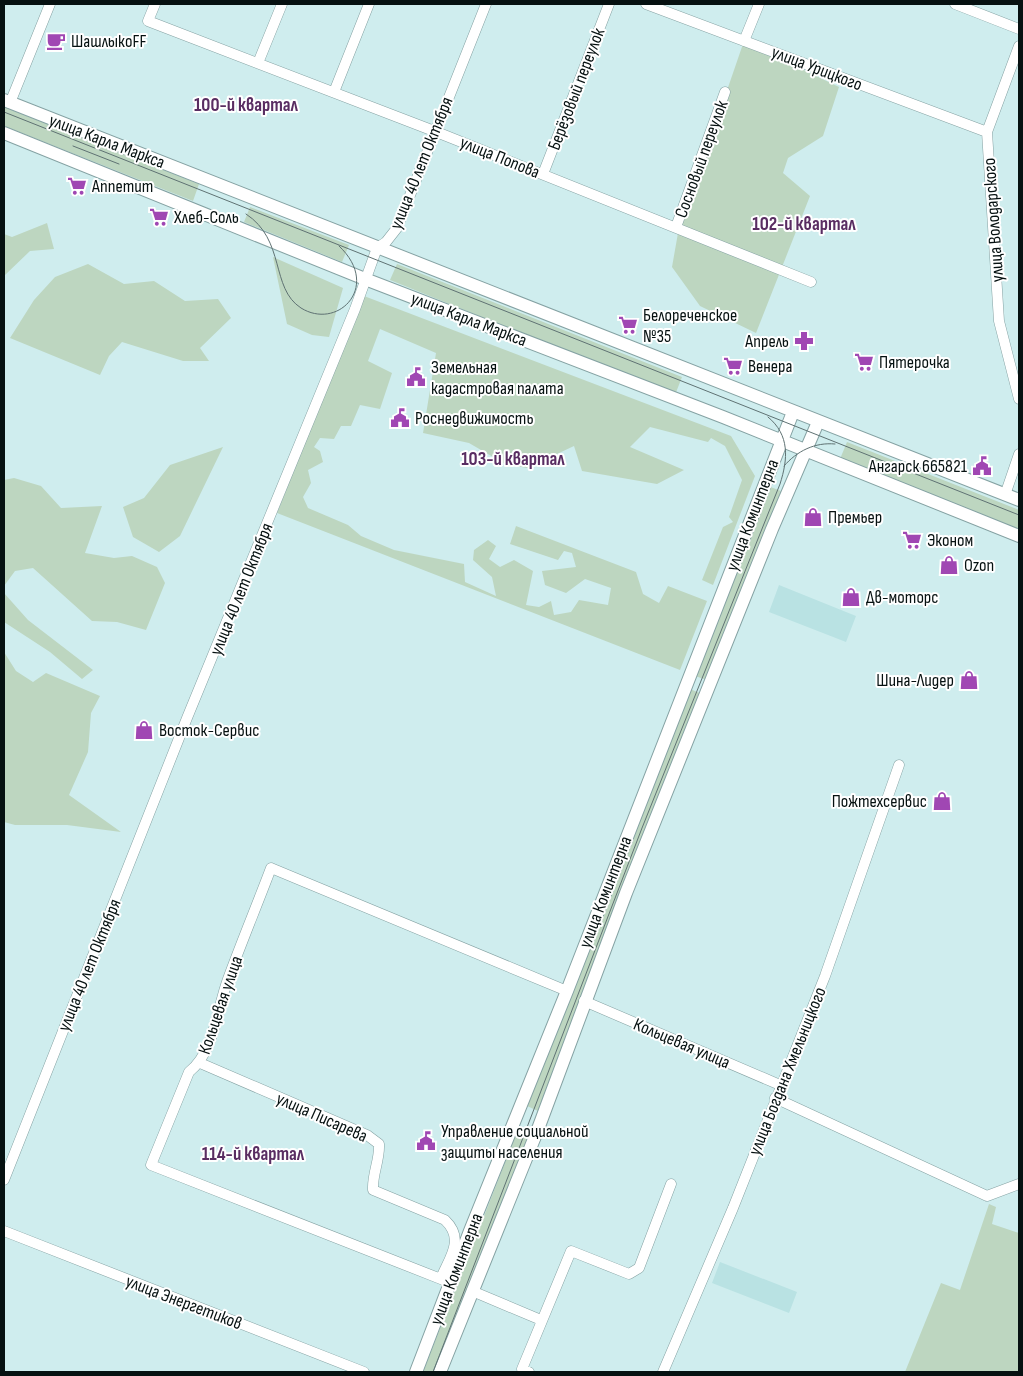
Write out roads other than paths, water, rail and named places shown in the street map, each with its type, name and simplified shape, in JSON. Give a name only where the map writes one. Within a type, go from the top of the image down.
[{"type":"street","points":[[7,102],[50,4]]},
{"type":"street","name":"улица Попова","points":[[155,4],[148,21],[434,131],[811,282]]},
{"type":"street","points":[[258,63],[282,4]]},
{"type":"street","points":[[334,92],[369,4]]},
{"type":"street","name":"улица 40 лет Октября","points":[[4,1180],[184,727],[355,309],[377,248],[386,242],[397,228],[486,4]]},
{"type":"street","name":"Берёзовый переулок","points":[[543,174],[609,4]]},
{"type":"street","name":"улица Урицкого","points":[[646,4],[987,132]]},
{"type":"street","points":[[744,40],[759,4]]},
{"type":"street","points":[[955,4],[1019,29]]},
{"type":"street","name":"улица Володарского","points":[[1019,46],[987,132],[999,320],[1019,398]]},
{"type":"street","name":"Сосновый переулок","points":[[676,227],[725,92]]},
{"type":"street","name":"улица Карла Маркса","points":[[7,102],[1019,500]]},
{"type":"street","name":"улица Карла Маркса","points":[[4,133],[365,279],[780,440],[1019,536]]},
{"type":"street","name":"улица Коминтерна","points":[[416,1372],[446,1281],[567,991],[780,440],[793,412]]},
{"type":"street","name":"улица Коминтерна","points":[[440,1372],[538,1129],[584,1002],[710,681],[818,422]]},
{"type":"street","points":[[1005,494],[1019,454]]},
{"type":"street","name":"улица Богдана Хмельницкого","points":[[663,1372],[733,1208],[780,1085],[825,976],[899,765]]},
{"type":"street","name":"Кольцевая улица","points":[[446,1281],[151,1165],[189,1072],[200,1063],[227,981],[271,868],[567,991]]},
{"type":"street","name":"Кольцевая улица","points":[[584,1002],[780,1085]]},
{"type":"street","name":"улица Писарева","points":[[200,1063],[367,1135],[379,1144],[380,1157],[373,1190],[445,1220],[453,1228],[457,1240],[446,1281]]},
{"type":"street","points":[[776,1098],[987,1196],[1019,1184]]},
{"type":"street","points":[[529,1372],[522,1369],[571,1251],[629,1274],[638,1268],[671,1184]]},
{"type":"street","name":"улица Энергетиков","points":[[4,1231],[364,1372]]},
{"type":"street","points":[[472,1291],[541,1320]]},
{"type":"tram line","points":[[4,112],[1019,515]]},
{"type":"tram line","points":[[73,146],[119,164]]},
{"type":"tram line","points":[[246,214],[259,225],[267,237],[285,289],[291,299],[301,308],[315,314],[329,314],[341,309],[350,301],[356,289],[356,276],[351,261],[339,246]]},
{"type":"tram line","points":[[433,1372],[642,828],[780,484],[786,457],[784,440],[775,424],[768,417]]},
{"type":"tram line","points":[[784,466],[795,456],[807,449],[820,444],[835,444]]},
{"type":"place","name":"ШашлыкoFF","points":[[56,41]]},
{"type":"place","name":"Аппетит","points":[[77,186]]},
{"type":"place","name":"Хлеб-Соль","points":[[159,217]]},
{"type":"place","name":"Белореченское №35","points":[[628,325]]},
{"type":"place","name":"Апрель","points":[[804,341]]},
{"type":"place","name":"Пятерочка","points":[[864,362]]},
{"type":"place","name":"Венера","points":[[733,366]]},
{"type":"place","name":"Земельная кадастровая палата","points":[[416,377]]},
{"type":"place","name":"Роснедвижимость","points":[[400,418]]},
{"type":"place","name":"Ангарск 665821","points":[[982,466]]},
{"type":"place","name":"Премьер","points":[[813,517]]},
{"type":"place","name":"Эконом","points":[[912,540]]},
{"type":"place","name":"Ozon","points":[[949,565]]},
{"type":"place","name":"Дв-моторс","points":[[851,597]]},
{"type":"place","name":"Шина-Лидер","points":[[969,680]]},
{"type":"place","name":"Восток-Сервис","points":[[144,730]]},
{"type":"place","name":"Пожтехсервис","points":[[942,801]]},
{"type":"place","name":"Управление социальной защиты населения","points":[[426,1141]]},
{"type":"district","name":"100-й квартал","points":[[246,104]]},
{"type":"district","name":"102-й квартал","points":[[804,223]]},
{"type":"district","name":"103-й квартал","points":[[513,458]]},
{"type":"district","name":"114-й квартал","points":[[253,1153]]}]
